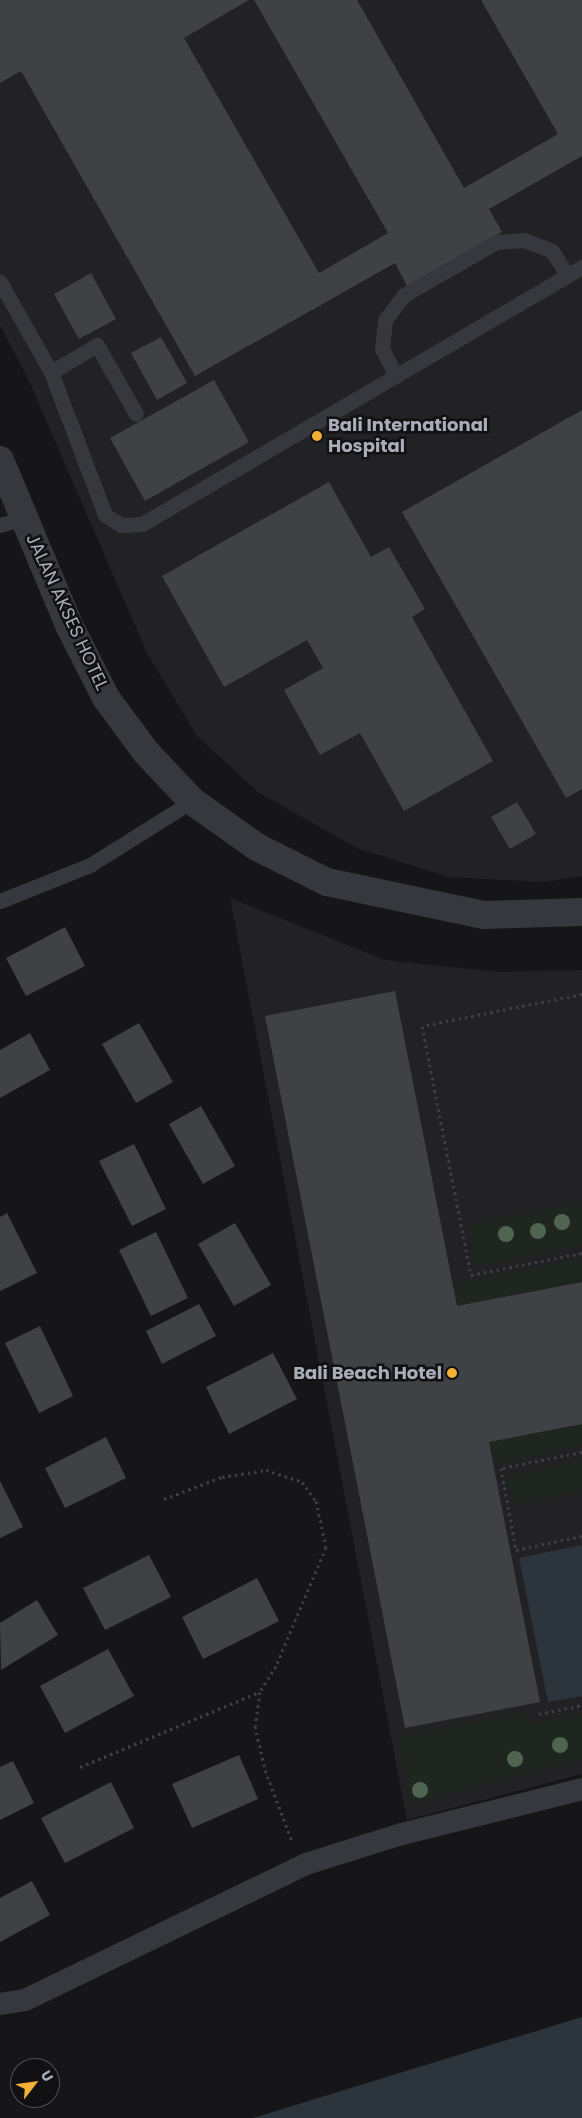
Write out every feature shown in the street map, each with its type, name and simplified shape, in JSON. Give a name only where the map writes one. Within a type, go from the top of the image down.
[{"type":"street","name":"JALAN AKSES HOTEL","points":[[0,460],[12,522],[106,698],[146,752],[192,801],[257,847],[327,882],[484,915],[582,912]]},
{"type":"street","points":[[0,2004],[25,2000],[306,1864],[402,1834],[582,1789]]},
{"type":"lane","points":[[396,376],[382,349],[384,320],[404,295],[496,242],[524,240],[552,251],[567,276]]},
{"type":"lane","points":[[0,282],[51,372],[105,515],[121,526],[142,524],[582,267]]},
{"type":"lane","points":[[51,372],[97,345],[136,414]]},
{"type":"lane","points":[[0,902],[90,865],[192,801]]},
{"type":"path","points":[[582,994],[422,1026],[472,1275],[582,1253]]},
{"type":"path","points":[[582,1452],[501,1468],[516,1550],[582,1536]]},
{"type":"path","points":[[164,1499],[222,1477],[266,1470],[302,1482],[316,1501],[326,1548],[276,1666],[260,1692],[255,1726],[265,1770],[286,1832],[306,1864]]},
{"type":"path","points":[[80,1767],[260,1692]]},
{"type":"path","points":[[539,1714],[582,1705]]},
{"type":"shaded area","name":"Bali International Hospital","points":[[0,0],[582,0],[582,876],[544,882],[449,877],[359,849],[259,793],[197,736],[147,653],[29,381],[0,325]]},
{"type":"shaded area","name":"Bali Beach Hotel","points":[[230,898],[385,960],[500,972],[582,970],[582,1774],[407,1820]]},
{"type":"shaded area","points":[[582,1202],[582,1246],[477,1267],[469,1225]]},
{"type":"shaded area","points":[[582,1258],[582,1282],[457,1306],[453,1284]]},
{"type":"shaded area","points":[[582,1424],[582,1446],[494,1465],[489,1442]]},
{"type":"shaded area","points":[[582,1460],[582,1491],[513,1505],[507,1476]]},
{"type":"shaded area","points":[[582,1545],[582,1696],[548,1702],[519,1558]]},
{"type":"shaded area","points":[[523,1712],[526,1724],[582,1713],[582,1759],[412,1804],[398,1737]]},
{"type":"shaded area","points":[[582,2017],[582,2118],[253,2118]]},
{"type":"building","points":[[0,0],[249,0],[184,38],[319,273],[388,233],[254,0],[357,0],[464,188],[558,134],[481,0],[582,0],[582,156],[489,209],[502,232],[407,286],[395,263],[195,376],[21,71],[0,83]]},
{"type":"building","points":[[91,273],[116,319],[79,339],[54,294]]},
{"type":"building","points":[[161,337],[187,383],[157,400],[131,353]]},
{"type":"building","points":[[214,380],[249,442],[145,501],[110,438]]},
{"type":"building","points":[[582,410],[582,789],[566,798],[402,512]]},
{"type":"building","points":[[329,482],[371,557],[389,547],[425,609],[412,617],[493,761],[404,811],[360,733],[320,755],[284,690],[323,668],[307,640],[224,687],[162,576]]},
{"type":"building","points":[[517,802],[536,834],[510,849],[491,817]]},
{"type":"building","points":[[65,927],[85,966],[26,996],[6,958]]},
{"type":"building","points":[[395,991],[457,1306],[582,1282],[582,1424],[489,1442],[540,1702],[405,1728],[265,1016]]},
{"type":"building","points":[[139,1023],[173,1082],[136,1103],[102,1044]]},
{"type":"building","points":[[30,1033],[50,1070],[0,1098],[0,1050]]},
{"type":"building","points":[[201,1106],[235,1166],[203,1184],[169,1124]]},
{"type":"building","points":[[134,1144],[166,1209],[132,1226],[99,1161]]},
{"type":"building","points":[[7,1213],[37,1273],[0,1291],[0,1217]]},
{"type":"building","points":[[235,1223],[271,1285],[234,1306],[198,1244]]},
{"type":"building","points":[[156,1232],[188,1298],[151,1316],[119,1250]]},
{"type":"building","points":[[199,1304],[216,1336],[162,1364],[146,1331]]},
{"type":"building","points":[[40,1326],[73,1396],[39,1413],[5,1343]]},
{"type":"building","points":[[273,1353],[297,1399],[229,1434],[206,1387]]},
{"type":"building","points":[[106,1437],[126,1478],[65,1508],[45,1468]]},
{"type":"building","points":[[0,1481],[23,1527],[0,1538]]},
{"type":"building","points":[[149,1555],[171,1597],[105,1630],[83,1588]]},
{"type":"building","points":[[257,1578],[279,1621],[203,1659],[182,1617]]},
{"type":"building","points":[[37,1600],[58,1635],[1,1670],[0,1623]]},
{"type":"building","points":[[108,1649],[134,1696],[65,1733],[40,1686]]},
{"type":"building","points":[[239,1755],[258,1799],[192,1828],[172,1784]]},
{"type":"building","points":[[13,1761],[34,1803],[0,1820],[0,1767]]},
{"type":"building","points":[[111,1782],[134,1828],[65,1863],[41,1818]]},
{"type":"building","points":[[32,1881],[50,1915],[0,1942],[0,1898]]},
{"type":"place","name":"Bali International Hospital","points":[[317,436]]},
{"type":"place","name":"Bali Beach Hotel","points":[[452,1373]]}]
